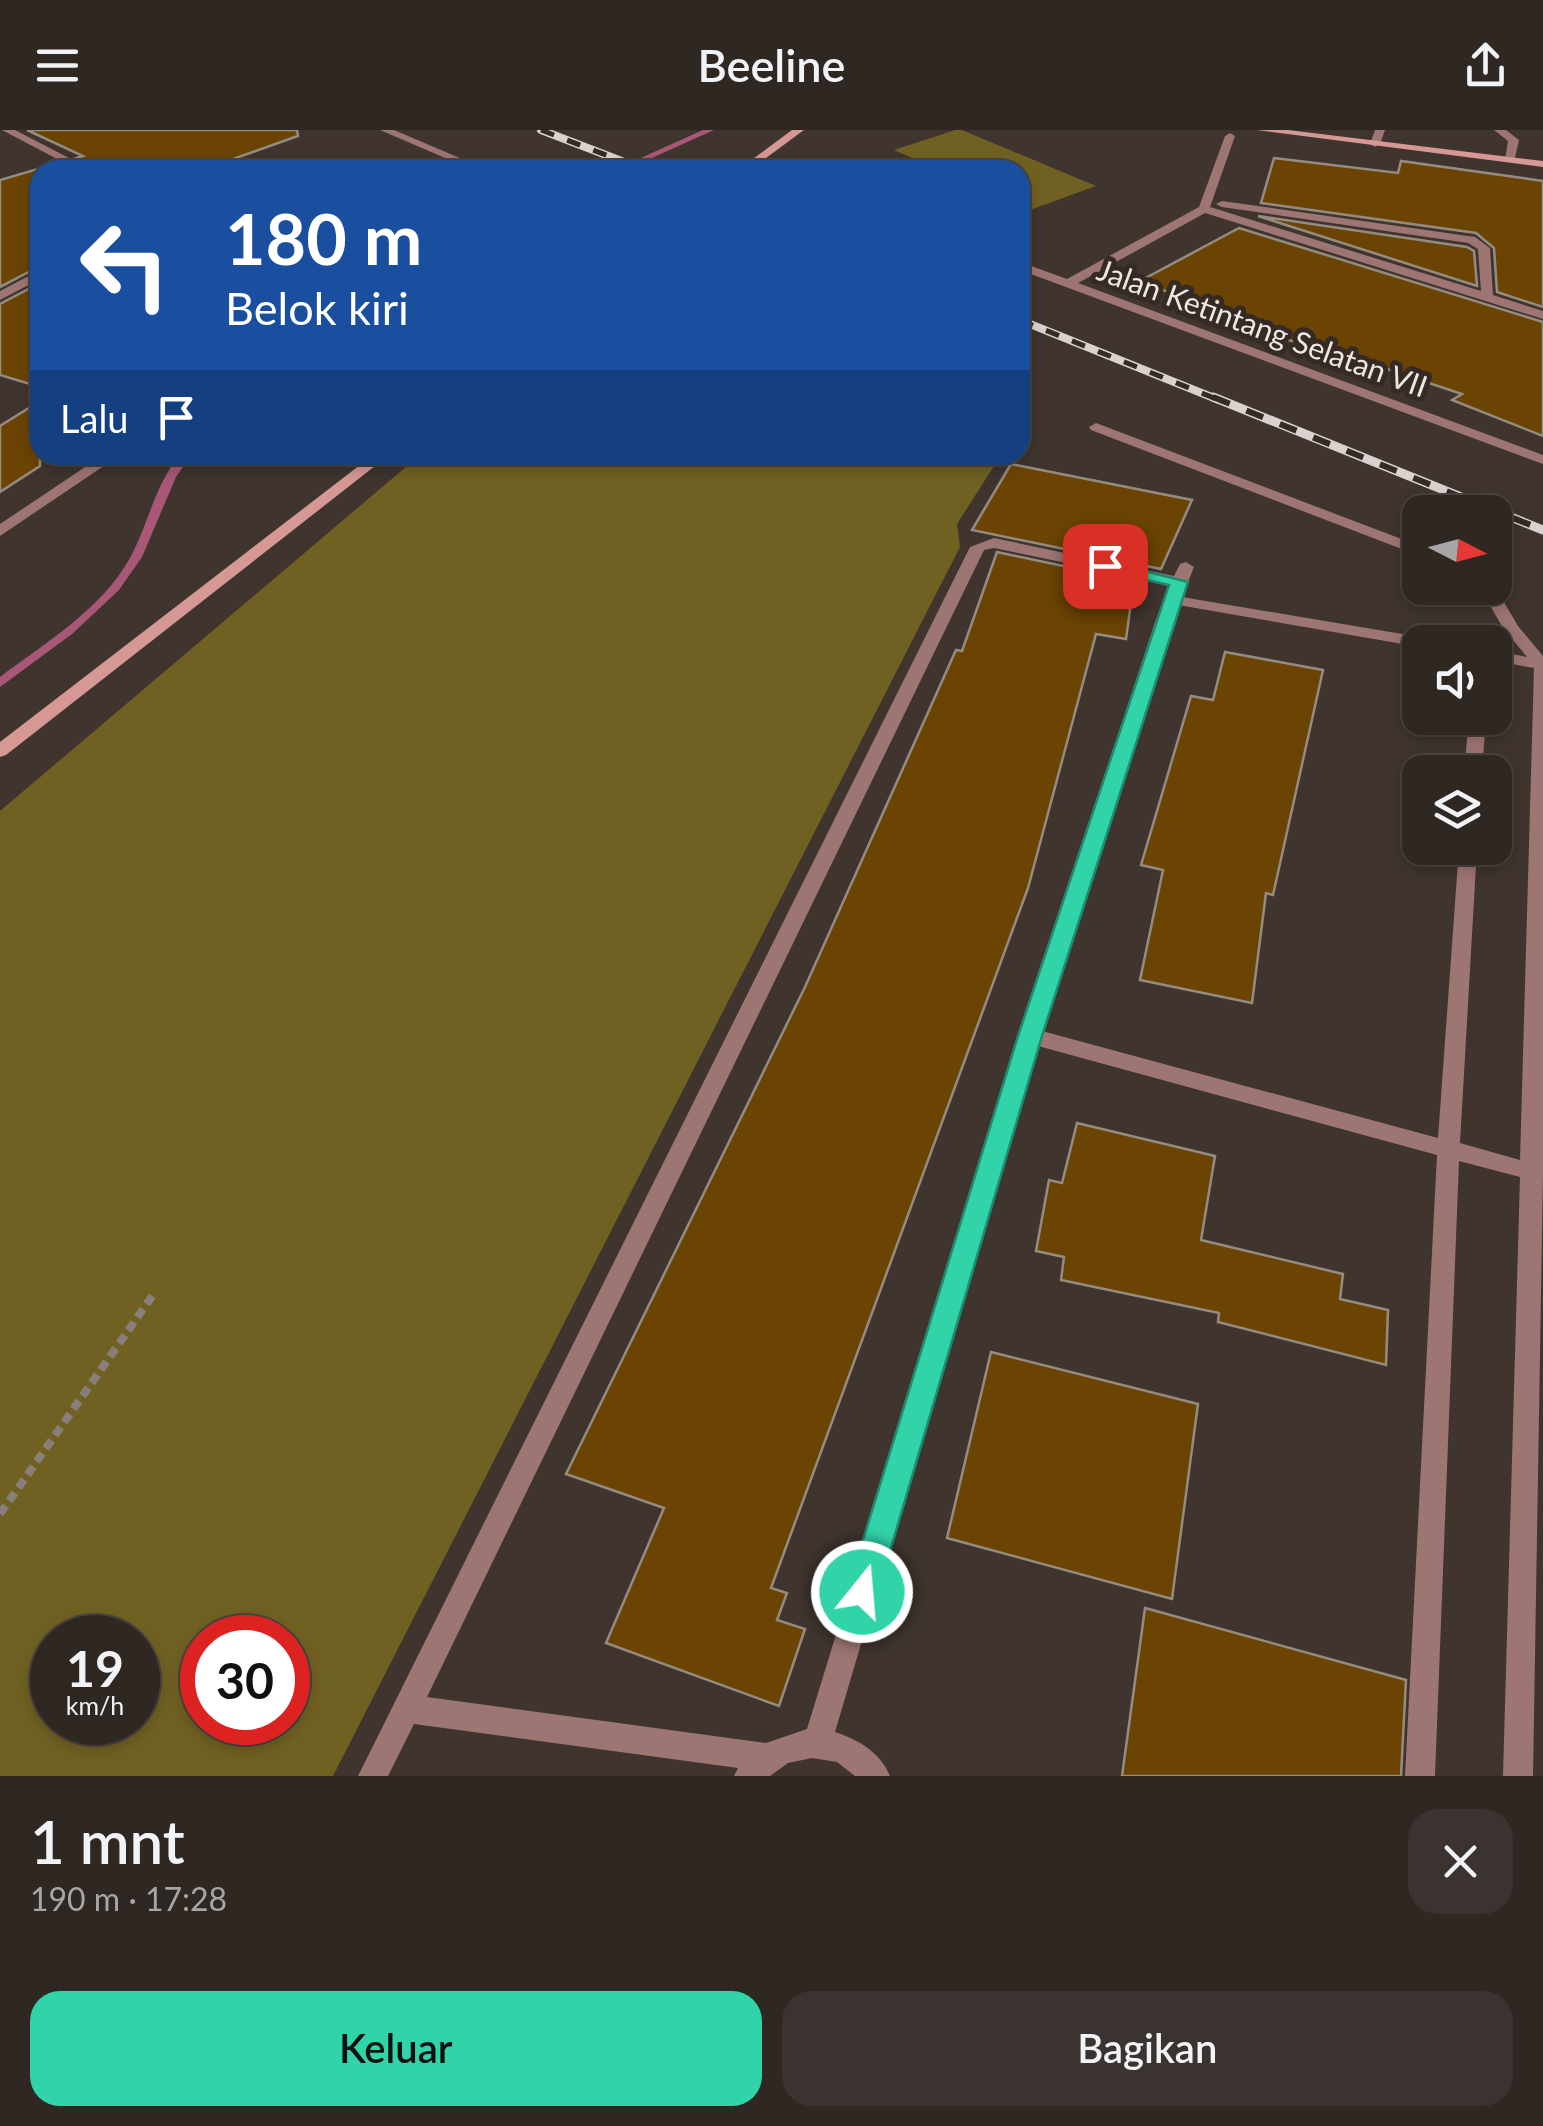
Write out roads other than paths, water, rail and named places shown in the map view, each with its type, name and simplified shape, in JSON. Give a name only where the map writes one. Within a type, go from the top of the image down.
[{"type":"street","points":[[7,130],[67,160]]},
{"type":"street","points":[[384,130],[458,160]]},
{"type":"street","points":[[757,160],[800,130]]},
{"type":"street","points":[[1262,130],[1543,164]]},
{"type":"street","points":[[1375,144],[1380,130]]},
{"type":"street","points":[[1499,130],[1514,140],[1510,160]]},
{"type":"street","points":[[1205,205],[1230,136]]},
{"type":"street","points":[[1205,205],[1543,315]]},
{"type":"street","points":[[1205,205],[1471,240],[1484,248],[1487,294]]},
{"type":"street","name":"Jalan Ketintang Selatan VII","points":[[1068,284],[1205,205]]},
{"type":"street","points":[[1030,270],[1068,284]]},
{"type":"street","points":[[0,296],[30,280]]},
{"type":"street","name":"Jalan Ketintang Selatan VII","points":[[1068,284],[1543,460]]},
{"type":"street","points":[[1096,428],[1402,544]]},
{"type":"street","points":[[0,531],[97,465]]},
{"type":"street","points":[[0,751],[369,465]]},
{"type":"street","points":[[373,1776],[978,546],[994,544],[1180,583],[1402,638]]},
{"type":"street","points":[[818,1741],[1030,1036],[1180,583]]},
{"type":"street","points":[[1512,642],[1542,665]]},
{"type":"street","points":[[1512,659],[1542,665]]},
{"type":"street","points":[[1518,1776],[1542,665]]},
{"type":"street","points":[[1420,1776],[1448,1151],[1467,865]]},
{"type":"street","points":[[1030,1036],[1533,1172]]},
{"type":"street","points":[[406,1709],[757,1767],[791,1744],[818,1741],[854,1756],[874,1776]]},
{"type":"waterway","points":[[641,160],[710,130]]},
{"type":"waterway","points":[[0,683],[68,632],[115,587],[136,557],[177,465]]},
{"type":"railway","points":[[541,130],[619,160]]},
{"type":"railway","points":[[1030,324],[1219,400]]},
{"type":"railway","points":[[1213,397],[1543,530]]}]
